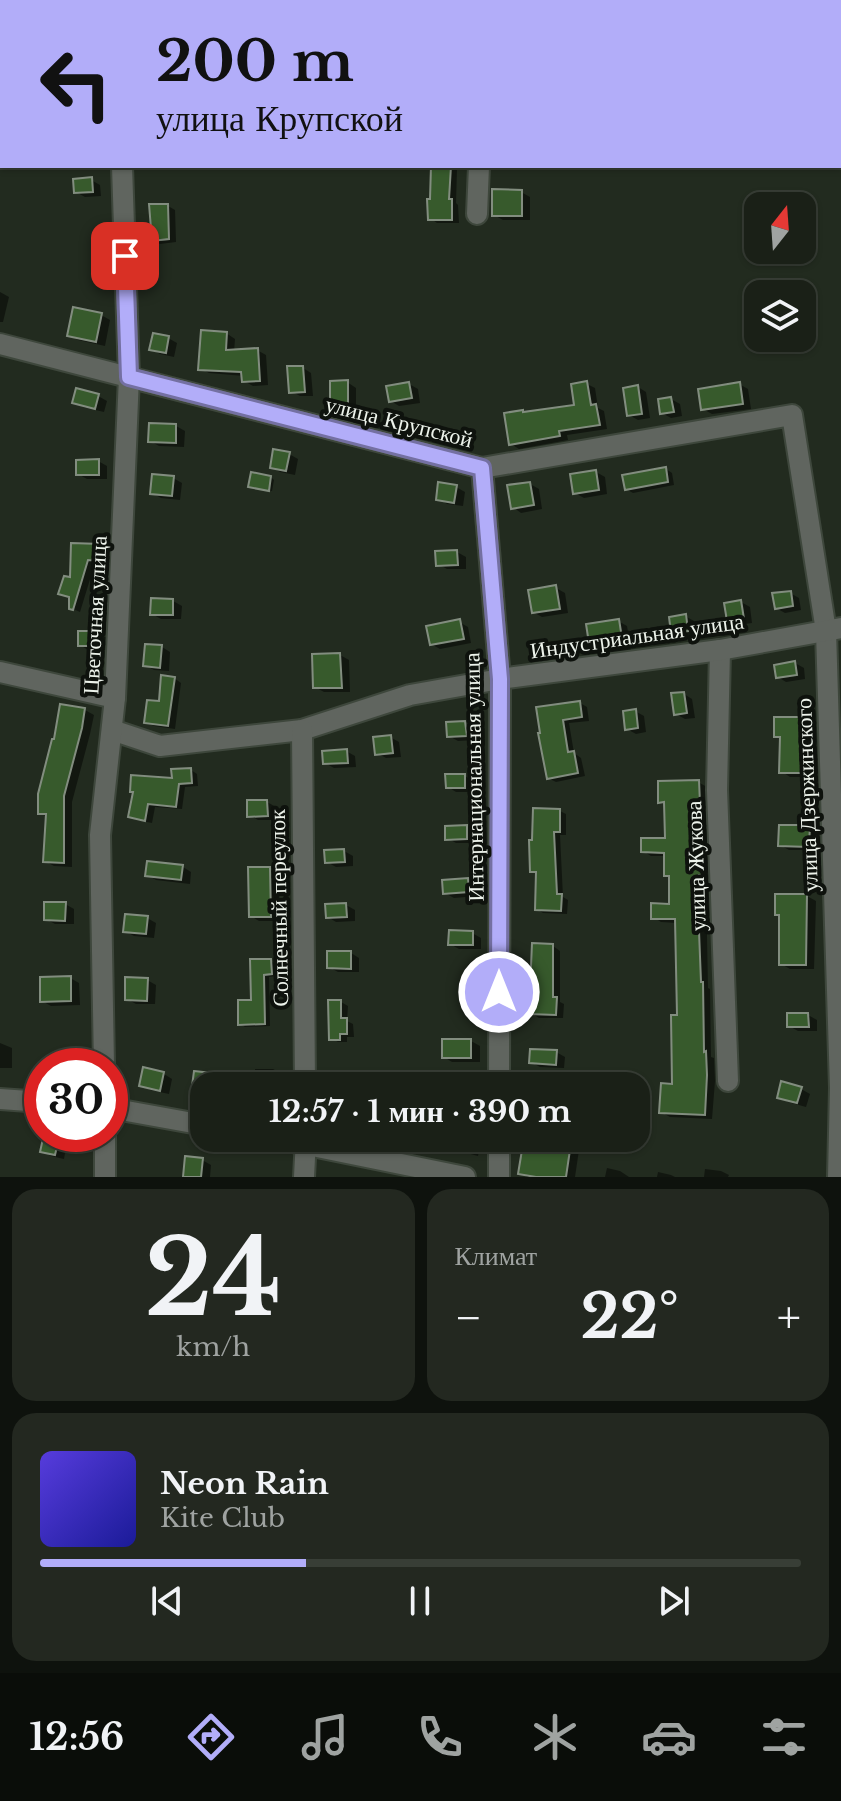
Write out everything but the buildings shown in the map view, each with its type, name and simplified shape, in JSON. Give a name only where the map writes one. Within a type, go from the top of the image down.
[{"type":"street","name":"Цветочная улица","points":[[104,1048],[100,835],[115,698],[129,377],[122,168]]},
{"type":"street","points":[[477,214],[479,168]]},
{"type":"street","name":"улица Крупской","points":[[0,344],[482,468],[792,415]]},
{"type":"street","name":"улица Дзержинского","points":[[792,415],[833,629],[840,1088],[838,1177]]},
{"type":"street","name":"Интернациональная улица","points":[[482,468],[500,679],[499,1072]]},
{"type":"street","name":"Индустриальная улица","points":[[112,730],[160,746],[302,730],[410,695],[500,679],[720,650],[833,629]]},
{"type":"street","name":"улица Жукова","points":[[720,650],[717,790],[728,1081]]},
{"type":"street","points":[[0,672],[115,698]]},
{"type":"street","name":"Солнечный переулок","points":[[302,730],[305,1072]]},
{"type":"street","points":[[0,1099],[24,1101]]},
{"type":"street","points":[[128,1111],[190,1122]]},
{"type":"street","points":[[105,1152],[105,1177]]},
{"type":"street","points":[[304,1177],[305,1152]]},
{"type":"street","points":[[355,1152],[465,1177]]},
{"type":"street","points":[[499,1152],[499,1177]]},
{"type":"route","points":[[125,256],[129,377],[482,468],[500,679],[499,992]]}]
